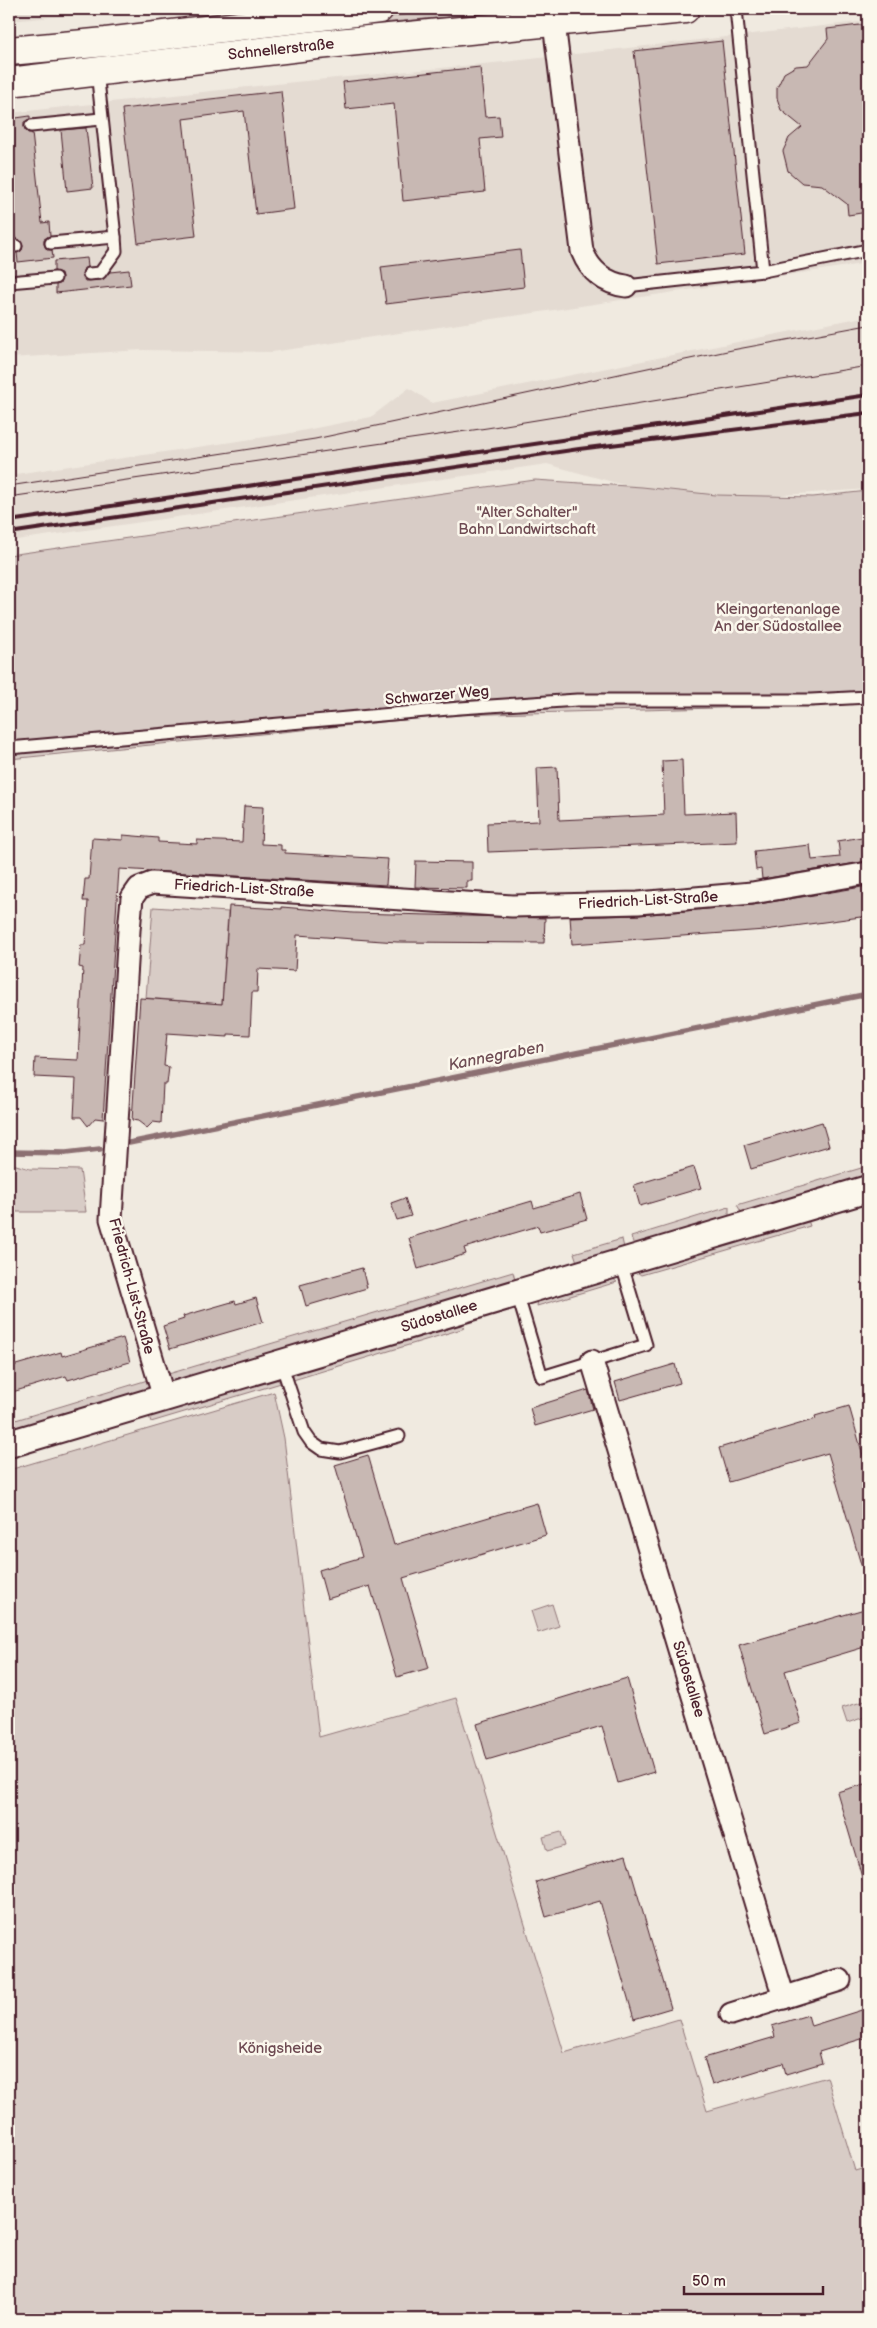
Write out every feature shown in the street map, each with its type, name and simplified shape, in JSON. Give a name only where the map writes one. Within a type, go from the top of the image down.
[{"type":"main road","name":"Schnellerstraße","points":[[9,50],[106,42],[379,9]]},
{"type":"main road","name":"Schnellerstraße","points":[[9,82],[317,45],[553,13],[685,9]]},
{"type":"street","points":[[553,13],[582,251],[585,259],[596,273],[615,284],[626,286]]},
{"type":"street","name":"Friedrich-List-Straße","points":[[164,1398],[111,1220],[129,930],[132,898],[140,888],[152,883],[219,886],[512,906],[638,903],[752,893],[868,872]]},
{"type":"street","name":"Südostallee","points":[[9,1444],[868,1189]]},
{"type":"street","name":"Südostallee","points":[[592,1360],[784,1998]]},
{"type":"street","points":[[730,2014],[840,1980]]},
{"type":"lane","points":[[736,9],[763,271]]},
{"type":"lane","points":[[89,274],[100,273],[116,251],[97,71]]},
{"type":"lane","points":[[31,126],[101,119]]},
{"type":"lane","points":[[51,243],[114,238]]},
{"type":"lane","points":[[626,286],[763,271],[868,250]]},
{"type":"lane","points":[[9,282],[55,278]]},
{"type":"lane","name":"Schwarzer Weg","points":[[9,748],[460,708],[577,700],[811,700],[868,697]]},
{"type":"lane","points":[[517,1293],[542,1377],[592,1360],[646,1345],[621,1262]]},
{"type":"lane","points":[[282,1363],[304,1432],[311,1442],[321,1449],[340,1452],[399,1436]]},
{"type":"shaded area","points":[[9,9],[75,9],[75,15],[9,21]]},
{"type":"shaded area","points":[[868,21],[868,263],[272,352],[142,350],[9,358],[9,113],[295,82],[504,62]]},
{"type":"shaded area","points":[[868,316],[868,489],[685,502],[547,464],[9,541],[9,475],[286,434],[371,417],[409,388],[432,403]]},
{"type":"green space","points":[[451,9],[511,9],[512,11],[392,22],[9,70],[9,64]]},
{"type":"green space","name":"Kleingartenanlage An der Südostallee","points":[[535,480],[642,487],[716,495],[813,497],[868,491],[868,704],[453,715],[9,759],[9,555]]},
{"type":"green space","points":[[153,907],[228,912],[222,1004],[146,998]]},
{"type":"green space","points":[[9,1163],[30,1169],[80,1170],[86,1212],[9,1212]]},
{"type":"green space","points":[[868,1166],[868,1175],[742,1213],[737,1205]]},
{"type":"green space","points":[[729,1207],[729,1217],[634,1245],[631,1237]]},
{"type":"green space","points":[[808,1220],[810,1226],[641,1275],[635,1271]]},
{"type":"green space","points":[[622,1239],[624,1248],[577,1262],[574,1253]]},
{"type":"green space","points":[[513,1272],[515,1280],[170,1383],[165,1375]]},
{"type":"green space","points":[[612,1278],[617,1282],[537,1306],[538,1300]]},
{"type":"green space","points":[[459,1323],[465,1328],[293,1380],[293,1373]]},
{"type":"green space","points":[[275,1378],[281,1383],[151,1422],[149,1416]]},
{"type":"green space","points":[[151,1379],[152,1385],[148,1389],[9,1431],[9,1422]]},
{"type":"green space","name":"Königsheide","points":[[274,1392],[284,1438],[319,1737],[456,1698],[564,2053],[679,2019],[707,2111],[827,2077],[855,2171],[868,2167],[868,2319],[9,2319],[9,1470]]},
{"type":"green space","points":[[552,1604],[559,1626],[538,1633],[531,1611]]},
{"type":"green space","points":[[868,1700],[868,1716],[847,1723],[842,1708]]},
{"type":"green space","points":[[561,1832],[565,1846],[547,1851],[543,1837]]},
{"type":"building","points":[[868,24],[868,212],[848,215],[847,204],[822,185],[802,183],[788,171],[783,151],[789,138],[802,127],[781,110],[777,98],[777,88],[784,73],[796,66],[808,65],[828,39],[827,29]]},
{"type":"building","points":[[722,41],[745,254],[658,264],[634,51]]},
{"type":"building","points":[[480,67],[485,117],[499,116],[501,137],[480,139],[485,192],[403,201],[394,104],[346,109],[343,82]]},
{"type":"building","points":[[281,91],[294,209],[256,214],[244,111],[183,119],[196,236],[138,243],[122,109]]},
{"type":"building","points":[[30,116],[30,119],[24,122],[24,127],[28,133],[32,133],[42,223],[49,222],[50,236],[44,239],[44,244],[47,250],[52,250],[53,258],[18,262],[17,253],[22,250],[23,246],[20,240],[15,238],[13,226],[9,185],[9,119]]},
{"type":"building","points":[[86,128],[93,188],[67,191],[61,130]]},
{"type":"building","points":[[520,250],[524,287],[386,304],[381,267]]},
{"type":"building","points":[[87,258],[88,267],[84,268],[82,274],[85,281],[101,280],[110,272],[129,270],[131,285],[56,293],[56,285],[60,284],[62,278],[61,273],[54,271],[54,261]]},
{"type":"building","points":[[682,760],[684,814],[736,812],[737,842],[488,852],[487,823],[539,821],[537,768],[557,767],[559,820],[664,815],[662,761]]},
{"type":"building","points":[[244,806],[263,807],[261,844],[281,845],[281,850],[285,850],[285,853],[388,859],[386,885],[119,869],[103,1119],[95,1118],[88,1126],[81,1117],[74,1117],[76,1079],[34,1077],[35,1058],[78,1060],[83,968],[79,967],[81,945],[85,945],[88,901],[83,901],[85,879],[89,879],[92,838],[123,840],[123,835],[158,838],[158,842],[197,844],[197,840],[242,842]]},
{"type":"building","points":[[868,836],[868,861],[762,879],[761,869],[756,870],[754,851],[810,845],[812,860],[840,857],[838,841]]},
{"type":"building","points":[[416,861],[472,862],[472,881],[467,881],[467,888],[415,887]]},
{"type":"building","points":[[868,886],[868,916],[765,930],[572,944],[570,917],[639,915],[753,905]]},
{"type":"building","points":[[229,906],[282,909],[282,907],[353,913],[545,918],[544,943],[397,942],[297,935],[295,971],[258,969],[257,992],[252,992],[250,1035],[228,1034],[228,1037],[167,1033],[164,1066],[169,1067],[167,1084],[163,1084],[161,1123],[153,1122],[147,1128],[138,1121],[132,1120],[140,998],[222,1004]]},
{"type":"building","points":[[822,1122],[829,1146],[751,1169],[744,1145]]},
{"type":"building","points":[[694,1167],[701,1188],[640,1206],[634,1185]]},
{"type":"building","points":[[580,1194],[587,1219],[540,1232],[538,1226],[464,1248],[466,1254],[418,1269],[409,1238],[532,1201],[534,1208]]},
{"type":"building","points":[[405,1198],[411,1216],[397,1220],[391,1203]]},
{"type":"building","points":[[362,1268],[367,1288],[306,1306],[300,1285]]},
{"type":"building","points":[[256,1298],[263,1322],[170,1349],[163,1326],[184,1319],[183,1316],[235,1301],[236,1304]]},
{"type":"building","points":[[123,1338],[130,1362],[68,1380],[66,1376],[9,1393],[9,1367],[61,1352],[62,1356]]},
{"type":"building","points":[[675,1364],[680,1383],[620,1400],[615,1382]]},
{"type":"building","points":[[588,1390],[593,1409],[535,1426],[530,1408]]},
{"type":"building","points":[[849,1406],[868,1473],[868,1578],[865,1578],[828,1453],[729,1482],[719,1448],[816,1419],[815,1416]]},
{"type":"building","points":[[368,1455],[394,1545],[537,1503],[546,1535],[403,1578],[429,1668],[397,1677],[370,1586],[327,1599],[319,1570],[362,1557],[335,1465]]},
{"type":"building","points":[[868,1608],[868,1646],[785,1671],[801,1723],[765,1734],[739,1645]]},
{"type":"building","points":[[627,1678],[654,1772],[618,1783],[602,1726],[487,1760],[477,1724]]},
{"type":"building","points":[[868,1783],[868,1883],[864,1884],[837,1792]]},
{"type":"building","points":[[626,1855],[671,2008],[634,2019],[600,1901],[546,1917],[536,1882]]},
{"type":"building","points":[[868,2008],[868,2037],[819,2052],[822,2063],[786,2074],[783,2063],[712,2085],[704,2058],[775,2037],[772,2026],[808,2015],[811,2026]]},
{"type":"waterway","name":"Kannegraben","points":[[129,1143],[868,994]]},
{"type":"waterway","name":"Kannegraben","points":[[9,1152],[66,1153],[100,1149]]},
{"type":"tram line","points":[[9,486],[315,439],[732,350],[868,325]]},
{"type":"tram line","points":[[9,497],[487,428],[868,366]]},
{"type":"railway","points":[[9,521],[868,395]]},
{"type":"railway","points":[[9,533],[579,449],[868,413]]},
{"type":"park label","name":"\"Alter Schalter\" Bahn Landwirtschaft","points":[[527,520]]}]
